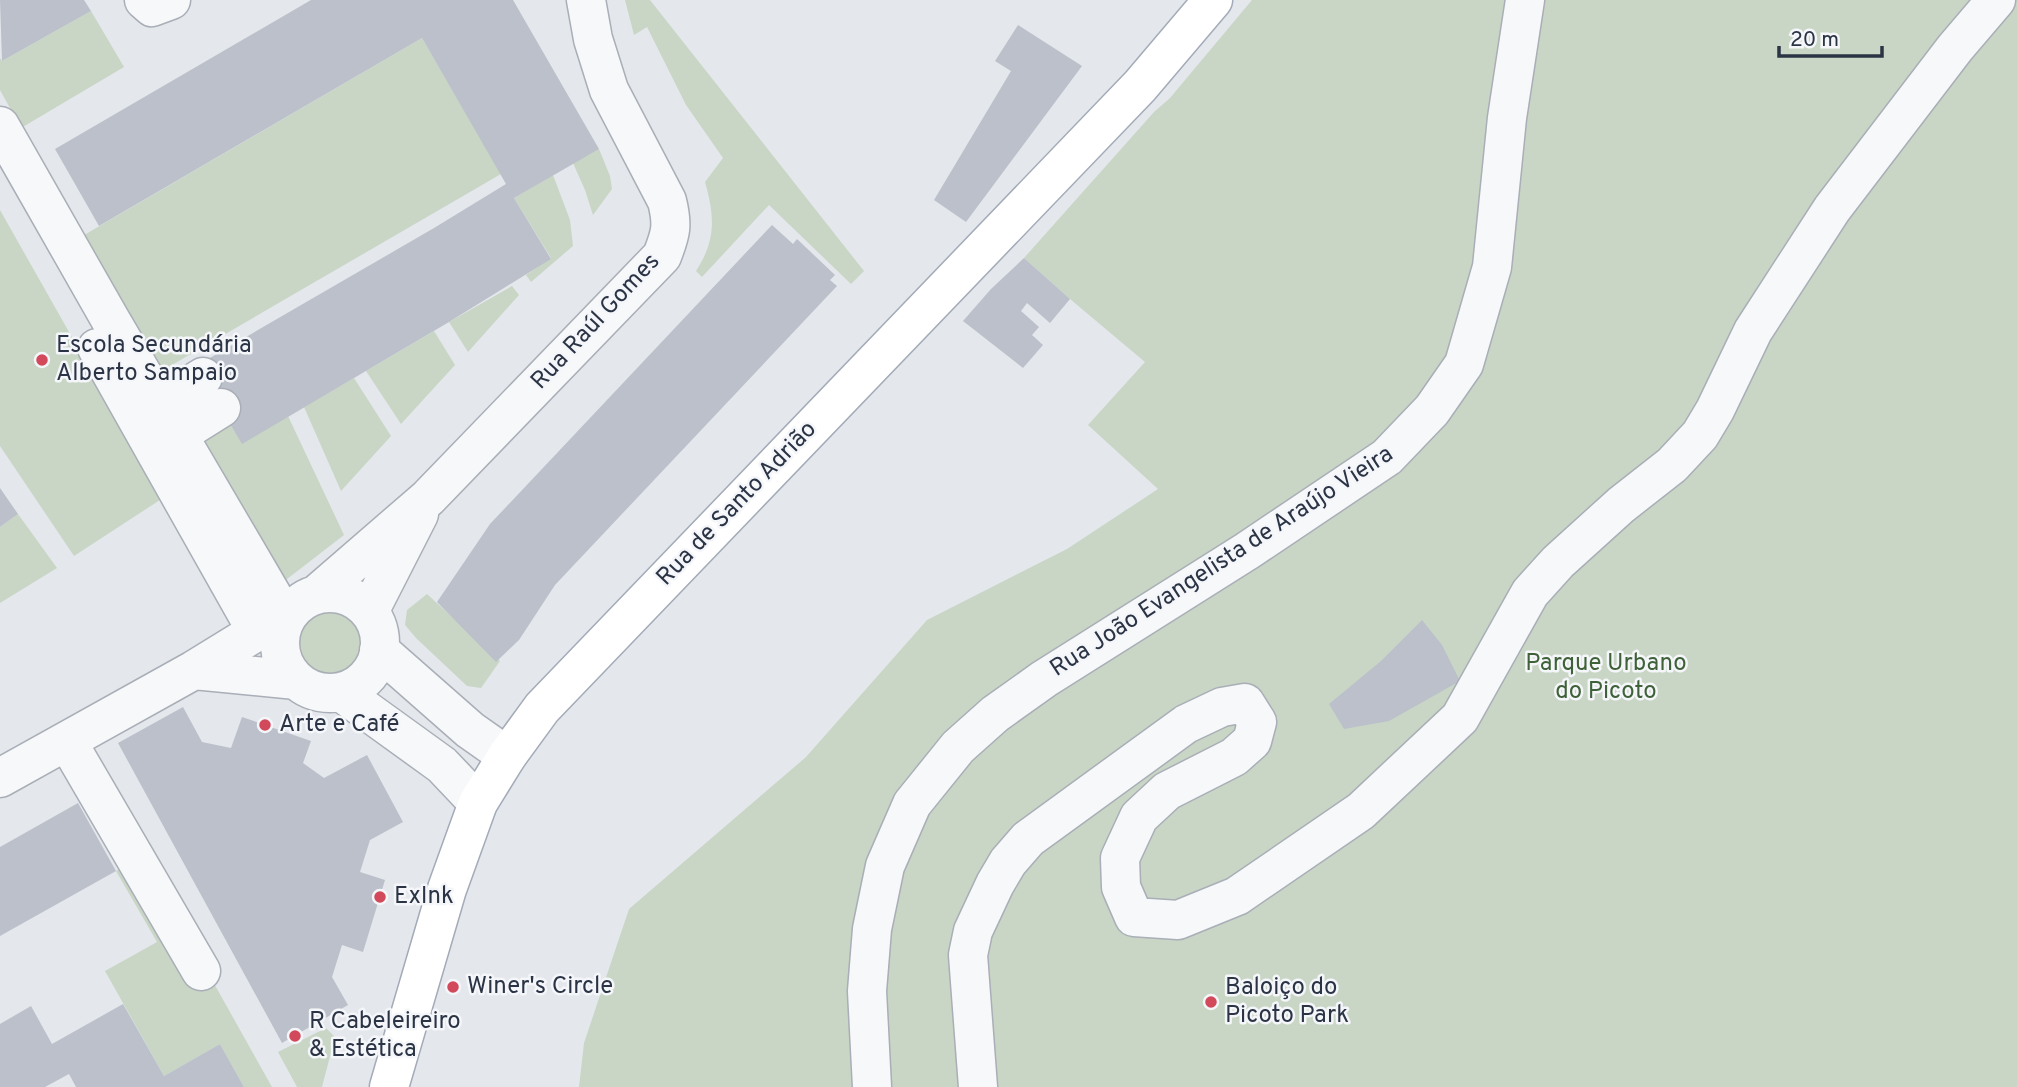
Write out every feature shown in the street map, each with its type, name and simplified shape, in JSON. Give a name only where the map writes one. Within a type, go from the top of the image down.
[{"type":"main road","name":"Rua de Santo Adrião","points":[[389,1087],[447,889],[478,803],[507,756],[542,708],[1140,86],[1213,0]]},
{"type":"street","points":[[144,0],[152,7],[171,0]]},
{"type":"street","name":"Rua Raúl Gomes","points":[[0,778],[194,670],[284,609],[428,498],[662,256],[671,234],[667,201],[609,90],[593,39],[586,0]]},
{"type":"street","name":"Rua João Evangelista de Araújo Vieira","points":[[872,1087],[867,991],[872,929],[885,866],[912,804],[958,747],[995,714],[1044,679],[1247,551],[1387,457],[1432,410],[1464,364],[1492,267],[1507,118],[1525,0]]},
{"type":"street","points":[[978,1087],[968,955],[973,931],[995,884],[1008,862],[1028,839],[1186,724],[1222,706],[1245,703],[1257,722],[1252,741],[1234,757],[1167,791],[1139,817],[1120,858],[1121,887],[1134,917],[1178,920],[1237,897],[1360,811],[1460,718],[1530,593],[1539,582],[1621,505],[1672,465],[1700,435],[1753,331],[1832,209],[1947,59],[1996,0]]},
{"type":"street","points":[[0,125],[272,595],[284,609]]},
{"type":"street","points":[[0,176],[284,609],[280,647],[285,665],[296,680],[309,689],[325,693],[341,692],[359,684],[373,669],[380,637],[369,612],[354,599],[336,593],[284,609]]},
{"type":"street","points":[[169,419],[212,393]]},
{"type":"street","name":"Rua Raúl Gomes","points":[[369,612],[428,498]]},
{"type":"street","points":[[379,650],[470,730],[507,756]]},
{"type":"street","points":[[194,670],[296,680]]},
{"type":"street","points":[[341,692],[442,765],[478,803]]},
{"type":"street","points":[[67,741],[201,971]]},
{"type":"green space","points":[[625,0],[650,0],[864,271],[851,284],[769,205],[702,277],[696,271],[703,260],[712,228],[711,206],[705,182],[723,158],[686,105],[647,27],[634,35]]},
{"type":"green space","name":"Parque Urbano do Picoto","points":[[1252,0],[2017,0],[2017,1087],[579,1087],[584,1043],[629,909],[806,757],[927,620],[1067,549],[1158,489],[1088,425],[1145,362],[1024,258],[1154,112],[1170,98]]},
{"type":"green space","points":[[91,11],[124,67],[21,128],[0,90],[0,58],[2,61]]},
{"type":"green space","points":[[422,38],[501,174],[146,380],[67,245]]},
{"type":"green space","points":[[599,149],[610,176],[612,189],[593,215],[573,163]]},
{"type":"green space","points":[[553,175],[570,220],[573,246],[531,282],[526,275],[551,258],[514,198]]},
{"type":"green space","name":"Escola Secundária Alberto Sampaio","points":[[0,210],[163,498],[74,556],[0,446]]},
{"type":"green space","points":[[512,286],[519,295],[468,352],[449,322]]},
{"type":"green space","points":[[434,331],[455,365],[401,424],[366,371]]},
{"type":"green space","points":[[354,378],[391,436],[341,491],[304,407]]},
{"type":"green space","points":[[288,416],[344,535],[278,586],[194,439],[228,420]]},
{"type":"green space","points":[[18,514],[57,568],[0,603],[0,527]]},
{"type":"green space","points":[[427,594],[500,661],[481,688],[467,686],[405,625],[407,610]]},
{"type":"green space","points":[[330,608],[355,618],[365,643],[355,668],[330,678],[305,668],[295,643],[305,618]]},
{"type":"green space","points":[[142,855],[272,1087],[244,1087],[220,1044],[164,1076],[105,971],[157,942],[116,871]]},
{"type":"green space","points":[[326,1028],[335,1037],[322,1087],[297,1087],[278,1052]]},
{"type":"building","points":[[0,0],[84,0],[91,11],[2,61]]},
{"type":"building","points":[[311,0],[513,0],[599,149],[514,198],[551,259],[242,444],[196,366],[506,184],[422,38],[99,226],[55,149]]},
{"type":"building","points":[[1018,25],[1082,66],[966,222],[934,200],[1011,71],[995,61]]},
{"type":"building","points":[[772,225],[793,244],[797,239],[835,275],[830,280],[837,286],[555,585],[519,640],[496,662],[437,602],[490,524]]},
{"type":"building","points":[[1024,258],[1070,299],[1050,323],[1027,303],[1021,311],[1039,327],[1032,335],[1043,345],[1023,368],[963,321],[991,289]]},
{"type":"building","points":[[0,488],[18,514],[0,527]]},
{"type":"building","points":[[1422,620],[1442,645],[1460,681],[1389,721],[1344,729],[1329,704],[1381,661]]},
{"type":"building","points":[[183,707],[202,742],[231,748],[242,717],[311,741],[303,763],[324,778],[367,755],[403,822],[370,840],[360,872],[385,880],[363,952],[342,945],[332,977],[348,1005],[282,1043],[118,743]]},
{"type":"building","points":[[78,803],[116,871],[0,936],[0,847]]},
{"type":"building","points":[[123,1004],[164,1076],[220,1044],[244,1087],[76,1087],[69,1074],[45,1087],[0,1087],[0,1024],[31,1006],[52,1044]]},
{"type":"place","name":"Escola Secundária Alberto Sampaio","points":[[42,360]]},
{"type":"place","name":"Arte e Café","points":[[265,725]]},
{"type":"place","name":"ExInk","points":[[380,897]]},
{"type":"place","name":"Winer's Circle","points":[[453,987]]},
{"type":"place","name":"Baloiço do Picoto Park","points":[[1211,1002]]},
{"type":"place","name":"R Cabeleireiro & Estética","points":[[295,1036]]}]
